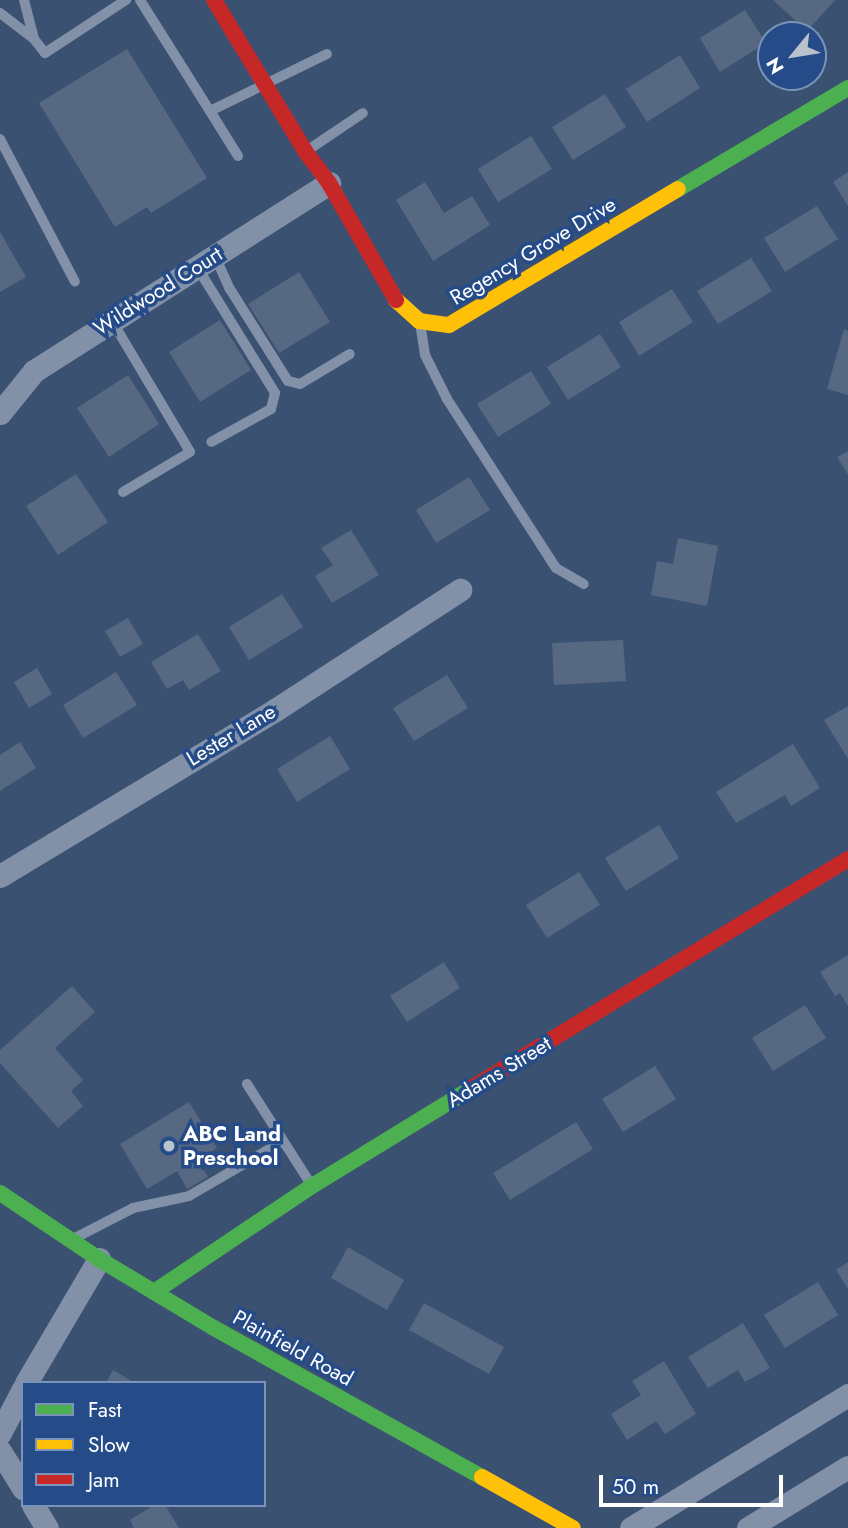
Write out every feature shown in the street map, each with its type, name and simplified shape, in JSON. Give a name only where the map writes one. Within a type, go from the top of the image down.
[{"type":"street","points":[[214,0],[305,151],[329,183],[394,298],[419,321]]},
{"type":"street","name":"Regency Grove Drive","points":[[419,321],[449,325],[848,89]]},
{"type":"street","name":"Wildwood Court","points":[[0,413],[34,371],[329,183]]},
{"type":"street","name":"Lester Lane","points":[[0,876],[275,709],[460,590]]},
{"type":"street","name":"Adams Street","points":[[155,1292],[312,1186],[848,859]]},
{"type":"street","name":"Plainfield Road","points":[[0,1193],[99,1259],[155,1292],[573,1528]]},
{"type":"street","points":[[27,1381],[99,1259]]},
{"type":"street","points":[[0,1433],[21,1393]]},
{"type":"street","points":[[631,1528],[848,1395]]},
{"type":"street","points":[[0,1451],[21,1485]]},
{"type":"street","points":[[748,1528],[848,1467]]},
{"type":"street","points":[[34,1507],[47,1528]]},
{"type":"lane","points":[[24,0],[34,39]]},
{"type":"lane","points":[[0,13],[34,39],[45,53],[126,0]]},
{"type":"lane","points":[[139,0],[238,156]]},
{"type":"lane","points":[[210,111],[267,86],[327,54]]},
{"type":"lane","points":[[305,151],[363,113]]},
{"type":"lane","points":[[0,139],[75,282]]},
{"type":"lane","points":[[206,261],[230,289],[288,381],[300,384],[350,354]]},
{"type":"lane","points":[[206,261],[275,393],[271,410],[211,442]]},
{"type":"lane","points":[[112,321],[190,452],[123,492]]},
{"type":"lane","points":[[419,321],[425,355],[447,399],[555,568],[584,584]]},
{"type":"lane","points":[[247,1084],[312,1186]]},
{"type":"lane","points":[[71,1240],[133,1208],[189,1196],[283,1141]]},
{"type":"building","points":[[773,0],[835,0],[816,21],[796,21]]},
{"type":"building","points":[[745,10],[757,29],[757,49],[720,72],[700,38]]},
{"type":"building","points":[[127,49],[207,178],[151,213],[147,207],[115,227],[39,103]]},
{"type":"building","points":[[680,55],[700,88],[647,122],[626,89]]},
{"type":"building","points":[[605,94],[626,127],[573,160],[552,127]]},
{"type":"building","points":[[531,136],[552,169],[498,202],[478,169]]},
{"type":"building","points":[[848,172],[848,206],[833,182]]},
{"type":"building","points":[[425,182],[444,213],[472,196],[490,225],[433,261],[396,200]]},
{"type":"building","points":[[817,206],[838,239],[785,272],[764,238]]},
{"type":"building","points":[[0,232],[26,277],[0,292]]},
{"type":"building","points":[[751,258],[772,291],[718,324],[697,291]]},
{"type":"building","points":[[299,272],[330,322],[279,353],[248,304]]},
{"type":"building","points":[[672,289],[693,322],[639,356],[619,322]]},
{"type":"building","points":[[220,320],[251,370],[200,402],[169,352]]},
{"type":"building","points":[[844,329],[848,331],[848,395],[827,389]]},
{"type":"building","points":[[600,334],[621,367],[568,400],[547,367]]},
{"type":"building","points":[[531,371],[551,404],[498,437],[477,404]]},
{"type":"building","points":[[128,375],[159,424],[109,457],[77,408]]},
{"type":"building","points":[[848,451],[848,475],[837,457]]},
{"type":"building","points":[[76,474],[108,522],[58,555],[26,506]]},
{"type":"building","points":[[469,477],[490,510],[436,543],[416,510]]},
{"type":"building","points":[[351,530],[379,575],[332,603],[315,576],[333,565],[321,548]]},
{"type":"building","points":[[678,538],[718,546],[707,606],[651,595],[657,561],[673,564]]},
{"type":"building","points":[[282,594],[303,627],[249,660],[229,627]]},
{"type":"building","points":[[128,618],[143,644],[120,657],[105,631]]},
{"type":"building","points":[[198,634],[221,671],[189,690],[183,680],[167,689],[151,662]]},
{"type":"building","points":[[623,640],[626,681],[554,685],[552,643]]},
{"type":"building","points":[[37,668],[52,694],[29,708],[14,682]]},
{"type":"building","points":[[116,672],[137,705],[83,738],[63,705]]},
{"type":"building","points":[[447,675],[468,708],[414,741],[393,708]]},
{"type":"building","points":[[848,706],[848,759],[824,720]]},
{"type":"building","points":[[330,736],[350,769],[297,802],[277,769]]},
{"type":"building","points":[[20,742],[36,768],[0,791],[0,755]]},
{"type":"building","points":[[793,744],[820,788],[791,806],[785,795],[736,823],[716,792]]},
{"type":"building","points":[[659,825],[679,858],[626,891],[605,858]]},
{"type":"building","points":[[579,872],[600,905],[547,938],[526,905]]},
{"type":"building","points":[[848,955],[848,1006],[840,993],[835,996],[820,972]]},
{"type":"building","points":[[444,962],[460,988],[407,1022],[390,996]]},
{"type":"building","points":[[72,986],[95,1012],[55,1048],[83,1080],[71,1091],[83,1106],[58,1128],[0,1063],[0,1050]]},
{"type":"building","points":[[805,1005],[826,1038],[773,1071],[752,1038]]},
{"type":"building","points":[[655,1066],[676,1099],[623,1132],[602,1099]]},
{"type":"building","name":"ABC Land Preschool","points":[[189,1102],[217,1148],[198,1160],[208,1177],[187,1189],[177,1171],[147,1189],[120,1144]]},
{"type":"building","points":[[576,1122],[593,1149],[510,1200],[493,1173]]},
{"type":"building","points":[[348,1247],[404,1280],[387,1310],[331,1278]]},
{"type":"building","points":[[848,1262],[848,1289],[836,1270]]},
{"type":"building","points":[[818,1282],[838,1315],[785,1348],[764,1315]]},
{"type":"building","points":[[424,1303],[504,1347],[489,1374],[409,1330]]},
{"type":"building","points":[[743,1323],[770,1368],[745,1382],[738,1370],[708,1388],[688,1357]]},
{"type":"building","points":[[664,1361],[696,1414],[665,1434],[656,1421],[627,1440],[611,1414],[641,1395],[632,1381]]},
{"type":"building","points":[[113,1370],[132,1381],[107,1381]]},
{"type":"building","points":[[151,1507],[166,1507],[179,1528],[134,1528],[130,1520]]},
{"type":"traffic: fast","points":[[678,189],[848,88]]},
{"type":"traffic: fast","points":[[154,1292],[312,1186],[470,1089]]},
{"type":"traffic: fast","points":[[0,1193],[99,1259],[214,1328],[482,1477]]},
{"type":"traffic: slow","points":[[396,300],[419,321],[449,325],[678,189]]},
{"type":"traffic: slow","points":[[482,1477],[573,1528]]},
{"type":"traffic: jam","points":[[214,0],[305,151],[329,183],[396,300]]},
{"type":"traffic: jam","points":[[470,1089],[848,859]]},
{"type":"place","name":"ABC Land Preschool","points":[[169,1146]]}]
